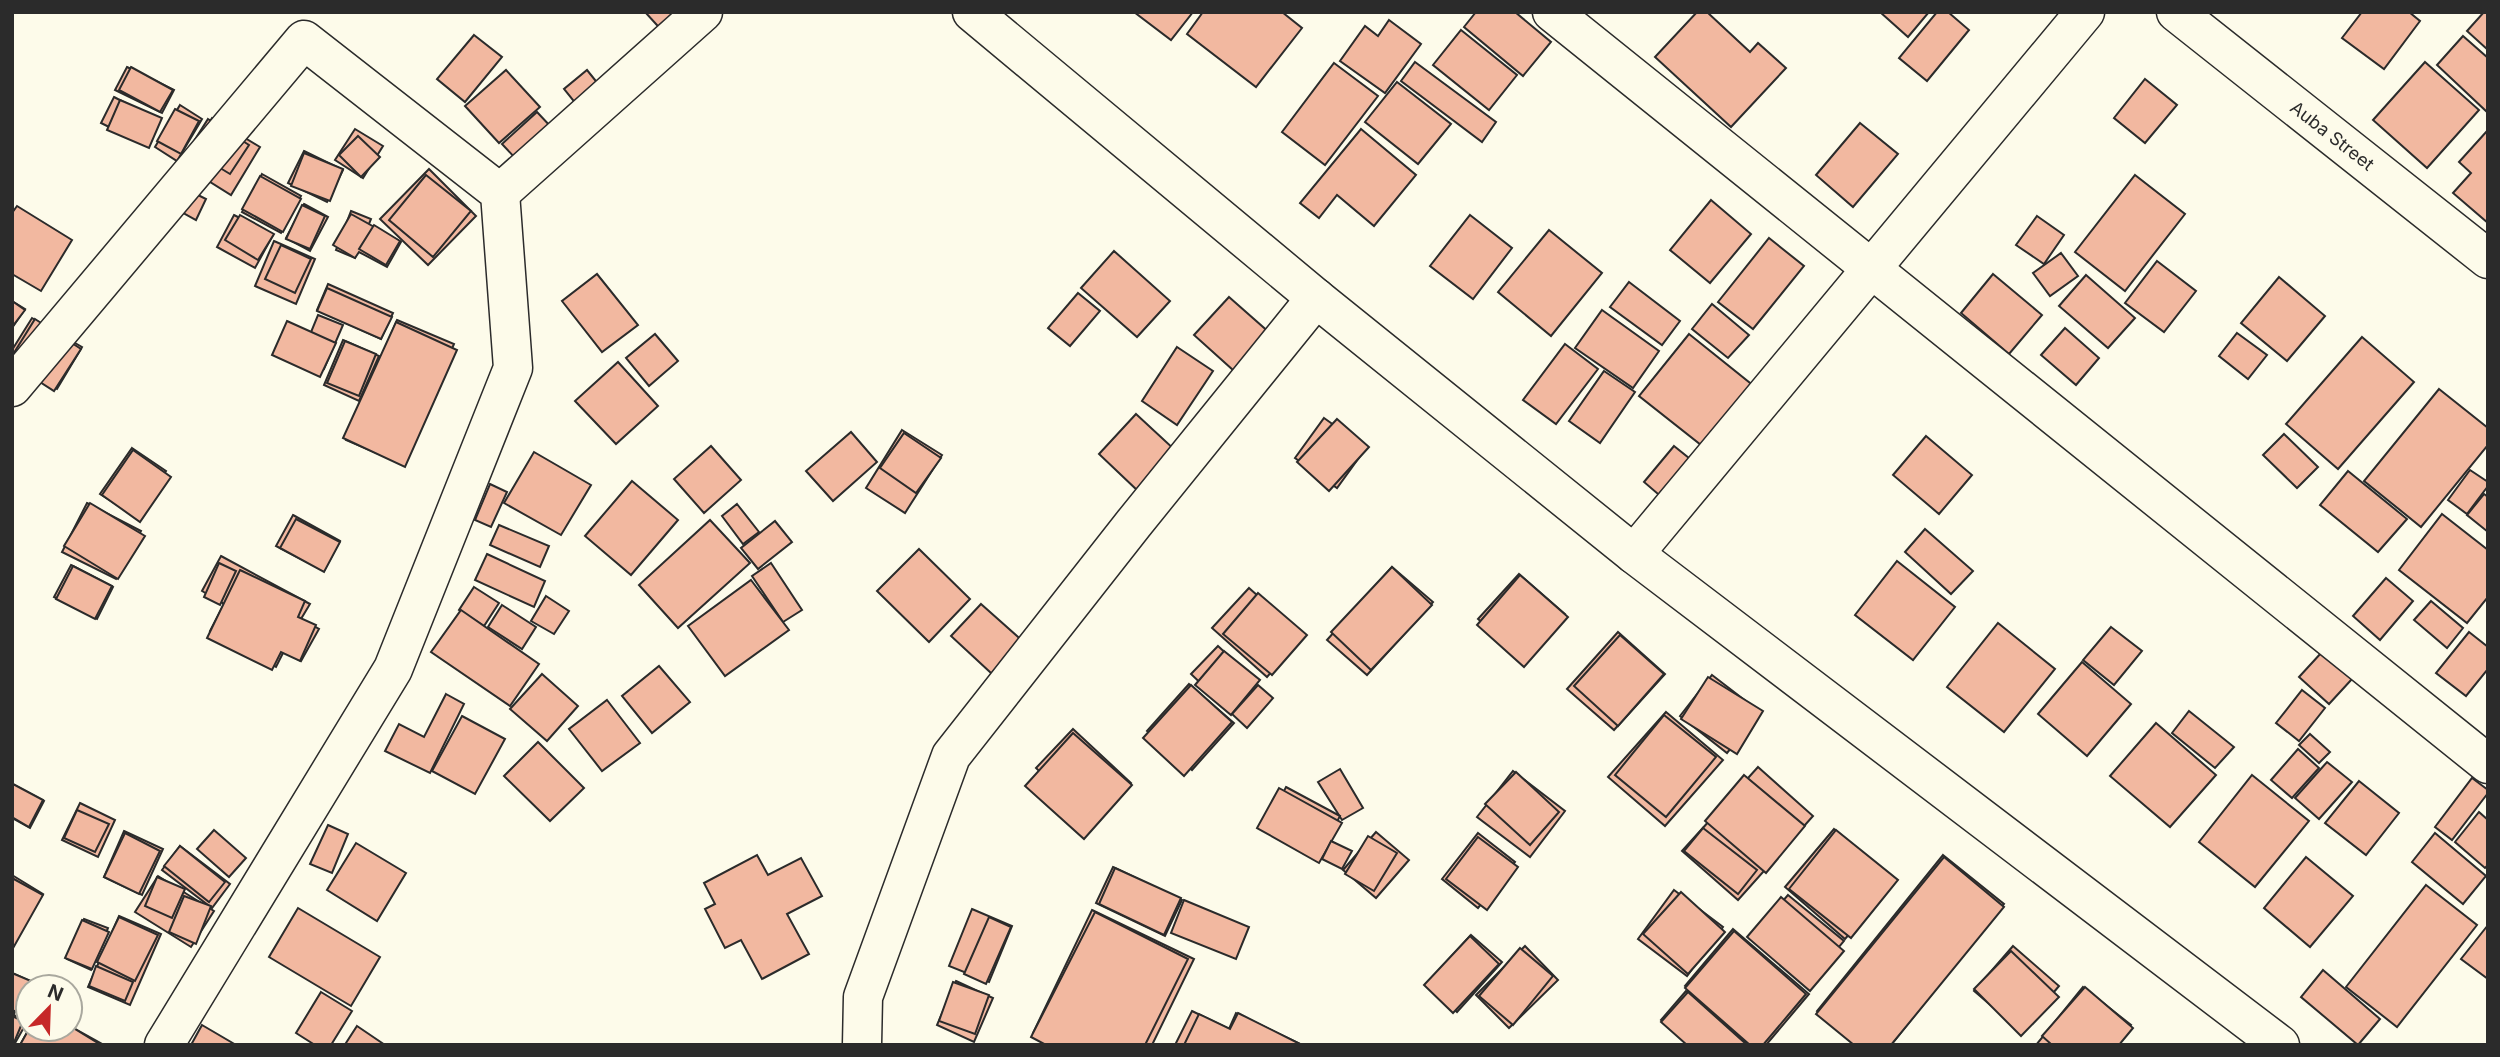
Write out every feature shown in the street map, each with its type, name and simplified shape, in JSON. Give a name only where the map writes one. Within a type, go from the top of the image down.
[{"type":"street","points":[[500,193],[703,12]]},
{"type":"street","points":[[972,12],[1315,298],[1634,554],[2280,1045]]},
{"type":"street","points":[[1552,12],[2488,764]]},
{"type":"street","points":[[1634,554],[2085,12]]},
{"type":"street","name":"Auba Street","points":[[2176,12],[2488,259]]},
{"type":"street","points":[[12,387],[304,40],[500,193],[513,368],[393,669],[163,1045]]},
{"type":"street","points":[[862,1045],[863,997],[951,756],[1315,298]]},
{"type":"building","points":[[645,12],[715,12],[677,47]]},
{"type":"building","points":[[1134,12],[1193,12],[1171,40]]},
{"type":"building","points":[[1203,12],[1282,12],[1302,28],[1256,87],[1187,34]]},
{"type":"building","points":[[1476,12],[1515,12],[1551,42],[1523,76],[1464,27]]},
{"type":"building","points":[[1697,12],[1707,12],[1750,52],[1758,43],[1786,68],[1731,127],[1655,57]]},
{"type":"building","points":[[1880,12],[1929,12],[1908,37]]},
{"type":"building","points":[[1937,12],[1948,12],[1969,30],[1927,81],[1899,58]]},
{"type":"building","points":[[2362,12],[2409,12],[2420,21],[2384,69],[2342,38]]},
{"type":"building","points":[[2484,12],[2488,12],[2488,50],[2467,31]]},
{"type":"building","points":[[1389,20],[1421,44],[1385,93],[1340,61],[1365,26],[1378,36]]},
{"type":"building","points":[[1461,30],[1517,75],[1489,110],[1433,65]]},
{"type":"building","points":[[474,35],[502,57],[465,102],[437,79]]},
{"type":"building","points":[[2463,36],[2488,58],[2486,111],[2437,65]]},
{"type":"building","points":[[1415,62],[1496,122],[1482,142],[1401,81]]},
{"type":"building","points":[[2425,62],[2479,110],[2427,168],[2373,120]]},
{"type":"building","points":[[1334,63],[1378,96],[1325,165],[1282,132]]},
{"type":"building","points":[[127,67],[174,90],[162,113],[115,90]]},
{"type":"building","points":[[131,67],[173,90],[160,112],[119,90]]},
{"type":"building","points":[[506,70],[540,107],[499,143],[465,106]]},
{"type":"building","points":[[587,70],[620,111],[597,130],[564,89]]},
{"type":"building","points":[[2145,79],[2177,105],[2145,143],[2114,118]]},
{"type":"building","points":[[1397,82],[1451,124],[1418,164],[1365,122]]},
{"type":"building","points":[[114,97],[160,121],[147,146],[101,123]]},
{"type":"building","points":[[120,100],[162,118],[149,148],[107,130]]},
{"type":"building","points":[[180,105],[202,119],[177,161],[155,147]]},
{"type":"building","points":[[175,109],[199,121],[181,154],[157,141]]},
{"type":"building","points":[[537,112],[552,128],[517,160],[502,144]]},
{"type":"building","points":[[212,118],[260,147],[231,195],[183,165]]},
{"type":"building","points":[[208,119],[249,145],[230,174],[189,149]]},
{"type":"building","points":[[1860,123],[1898,154],[1853,207],[1816,175]]},
{"type":"building","points":[[355,129],[383,146],[363,178],[335,160]]},
{"type":"building","points":[[1361,129],[1416,175],[1374,226],[1337,195],[1319,218],[1300,203]]},
{"type":"building","points":[[2487,131],[2488,223],[2453,193],[2471,173],[2459,162]]},
{"type":"building","points":[[358,136],[380,157],[361,177],[339,155]]},
{"type":"building","points":[[304,151],[343,170],[327,202],[288,183]]},
{"type":"building","points":[[304,153],[343,169],[330,201],[291,186]]},
{"type":"building","points":[[429,169],[476,216],[428,265],[380,219]]},
{"type":"building","points":[[262,174],[301,196],[281,233],[242,212]]},
{"type":"building","points":[[426,175],[471,211],[433,257],[389,220]]},
{"type":"building","points":[[2135,175],[2185,214],[2125,291],[2075,252]]},
{"type":"building","points":[[260,176],[301,199],[283,232],[242,209]]},
{"type":"building","points":[[188,190],[206,199],[196,220],[178,210]]},
{"type":"building","points":[[1711,200],[1751,234],[1710,283],[1670,250]]},
{"type":"building","points":[[304,204],[328,217],[310,251],[286,238]]},
{"type":"building","points":[[302,205],[325,216],[310,249],[286,239]]},
{"type":"building","points":[[17,206],[72,240],[41,291],[12,274],[12,213]]},
{"type":"building","points":[[351,211],[371,219],[355,258],[336,250]]},
{"type":"building","points":[[351,214],[401,242],[387,267],[359,252],[355,258],[333,245]]},
{"type":"building","points":[[234,215],[273,235],[255,268],[217,247]]},
{"type":"building","points":[[240,215],[274,234],[258,260],[225,240]]},
{"type":"building","points":[[1470,215],[1512,248],[1473,299],[1430,266]]},
{"type":"building","points":[[2037,216],[2064,235],[2044,264],[2016,245]]},
{"type":"building","points":[[374,225],[400,241],[386,265],[359,249]]},
{"type":"building","points":[[1549,230],[1602,273],[1551,336],[1498,292]]},
{"type":"building","points":[[1769,238],[1804,266],[1753,329],[1718,302]]},
{"type":"building","points":[[274,241],[315,259],[296,304],[255,286]]},
{"type":"building","points":[[281,245],[311,259],[295,293],[265,279]]},
{"type":"building","points":[[1114,251],[1170,301],[1137,337],[1081,288]]},
{"type":"building","points":[[2061,253],[2078,276],[2050,296],[2033,273]]},
{"type":"building","points":[[2157,261],[2196,291],[2164,332],[2125,303]]},
{"type":"building","points":[[597,274],[638,325],[602,352],[562,301]]},
{"type":"building","points":[[1993,274],[2042,315],[2009,354],[1961,313]]},
{"type":"building","points":[[2086,275],[2135,318],[2108,348],[2059,306]]},
{"type":"building","points":[[2279,277],[2325,316],[2287,361],[2241,323]]},
{"type":"building","points":[[1629,282],[1680,321],[1662,345],[1610,307]]},
{"type":"building","points":[[328,284],[393,313],[381,339],[317,310]]},
{"type":"building","points":[[327,288],[392,317],[381,339],[317,311]]},
{"type":"building","points":[[1078,293],[1100,311],[1070,346],[1048,328]]},
{"type":"building","points":[[1229,297],[1288,349],[1253,388],[1194,335]]},
{"type":"building","points":[[12,301],[25,309],[12,328]]},
{"type":"building","points":[[12,301],[25,310],[12,327]]},
{"type":"building","points":[[1712,304],[1749,335],[1728,358],[1692,329]]},
{"type":"building","points":[[1602,310],[1659,351],[1633,388],[1575,348]]},
{"type":"building","points":[[318,315],[343,325],[324,369],[300,359]]},
{"type":"building","points":[[32,318],[82,347],[57,389],[12,362],[12,350]]},
{"type":"building","points":[[35,319],[81,349],[54,391],[12,364],[12,356]]},
{"type":"building","points":[[397,320],[454,344],[402,464],[346,440]]},
{"type":"building","points":[[287,321],[336,343],[320,377],[272,355]]},
{"type":"building","points":[[396,322],[457,350],[405,467],[343,438]]},
{"type":"building","points":[[2065,328],[2099,358],[2076,385],[2041,355]]},
{"type":"building","points":[[2237,333],[2267,355],[2248,379],[2219,356]]},
{"type":"building","points":[[655,334],[678,361],[649,386],[626,358]]},
{"type":"building","points":[[1689,334],[1765,395],[1715,456],[1639,396]]},
{"type":"building","points":[[2362,337],[2414,382],[2338,469],[2286,424]]},
{"type":"building","points":[[343,340],[379,356],[359,401],[324,385]]},
{"type":"building","points":[[345,341],[376,354],[359,396],[327,383]]},
{"type":"building","points":[[1565,344],[1598,369],[1556,424],[1523,400]]},
{"type":"building","points":[[1177,347],[1213,371],[1177,425],[1142,401]]},
{"type":"building","points":[[618,362],[658,406],[616,444],[575,401]]},
{"type":"building","points":[[1604,371],[1635,392],[1600,443],[1569,421]]},
{"type":"building","points":[[2439,389],[2488,428],[2488,445],[2421,527],[2364,481]]},
{"type":"building","points":[[1136,414],[1176,451],[1138,491],[1099,454]]},
{"type":"building","points":[[1324,418],[1366,448],[1337,488],[1295,458]]},
{"type":"building","points":[[1337,419],[1369,447],[1329,491],[1297,462]]},
{"type":"building","points":[[902,430],[942,455],[905,513],[866,488]]},
{"type":"building","points":[[851,432],[877,462],[833,501],[806,471]]},
{"type":"building","points":[[904,433],[941,458],[916,493],[880,468]]},
{"type":"building","points":[[2284,434],[2318,467],[2297,488],[2263,455]]},
{"type":"building","points":[[1926,436],[1972,475],[1939,514],[1893,475]]},
{"type":"building","points":[[711,446],[741,480],[704,513],[674,479]]},
{"type":"building","points":[[1674,446],[1710,475],[1679,512],[1644,482]]},
{"type":"building","points":[[132,448],[166,471],[136,517],[100,494]]},
{"type":"building","points":[[133,450],[171,477],[140,522],[102,495]]},
{"type":"building","points":[[534,452],[591,485],[561,535],[504,503]]},
{"type":"building","points":[[2470,470],[2488,482],[2488,486],[2467,514],[2448,500]]},
{"type":"building","points":[[2348,471],[2407,519],[2378,552],[2320,505]]},
{"type":"building","points":[[632,481],[678,520],[631,575],[585,536]]},
{"type":"building","points":[[490,484],[507,492],[491,527],[475,520]]},
{"type":"building","points":[[2484,494],[2488,497],[2488,532],[2467,515]]},
{"type":"building","points":[[87,503],[141,531],[116,579],[62,552]]},
{"type":"building","points":[[90,503],[145,536],[118,579],[64,546]]},
{"type":"building","points":[[737,504],[759,532],[743,544],[722,516]]},
{"type":"building","points":[[2442,514],[2488,550],[2488,597],[2467,623],[2399,570]]},
{"type":"building","points":[[293,515],[340,541],[324,571],[276,546]]},
{"type":"building","points":[[296,519],[340,542],[324,572],[280,548]]},
{"type":"building","points":[[710,520],[750,563],[678,628],[639,585]]},
{"type":"building","points":[[775,521],[792,542],[758,569],[741,548]]},
{"type":"building","points":[[499,525],[549,546],[540,567],[490,545]]},
{"type":"building","points":[[1925,529],[1973,571],[1951,594],[1905,552]]},
{"type":"building","points":[[919,549],[970,599],[929,642],[877,591]]},
{"type":"building","points":[[487,554],[545,581],[534,607],[475,580]]},
{"type":"building","points":[[221,556],[310,604],[301,619],[319,629],[301,661],[284,651],[276,667],[210,631],[224,604],[202,591]]},
{"type":"building","points":[[1897,561],[1955,607],[1913,660],[1855,615]]},
{"type":"building","points":[[219,563],[236,571],[220,605],[204,597]]},
{"type":"building","points":[[771,563],[802,610],[783,622],[752,576]]},
{"type":"building","points":[[71,565],[113,587],[97,619],[54,597]]},
{"type":"building","points":[[73,566],[112,586],[95,619],[56,599]]},
{"type":"building","points":[[1392,567],[1433,602],[1367,675],[1327,640]]},
{"type":"building","points":[[1392,567],[1432,605],[1371,670],[1331,632]]},
{"type":"building","points":[[240,570],[305,601],[298,617],[316,625],[300,661],[281,652],[272,670],[207,638]]},
{"type":"building","points":[[1519,574],[1565,614],[1524,660],[1478,619]]},
{"type":"building","points":[[1520,575],[1568,617],[1524,667],[1477,625]]},
{"type":"building","points":[[2386,578],[2413,601],[2380,640],[2353,616]]},
{"type":"building","points":[[751,580],[789,630],[725,676],[688,626]]},
{"type":"building","points":[[474,587],[499,603],[484,626],[459,610]]},
{"type":"building","points":[[1249,588],[1303,636],[1267,677],[1212,628]]},
{"type":"building","points":[[1258,593],[1307,635],[1272,675],[1223,634]]},
{"type":"building","points":[[546,596],[569,611],[554,634],[531,621]]},
{"type":"building","points":[[2431,601],[2463,628],[2447,648],[2414,620]]},
{"type":"building","points":[[981,604],[1035,652],[1004,685],[951,636]]},
{"type":"building","points":[[502,605],[536,627],[522,649],[488,627]]},
{"type":"building","points":[[461,610],[539,664],[510,706],[431,652]]},
{"type":"building","points":[[1998,623],[2055,669],[2004,732],[1947,687]]},
{"type":"building","points":[[2111,627],[2142,651],[2114,685],[2083,660]]},
{"type":"building","points":[[1618,632],[1665,674],[1614,730],[1567,689]]},
{"type":"building","points":[[2469,632],[2488,647],[2488,669],[2466,696],[2436,673]]},
{"type":"building","points":[[1620,635],[1664,674],[1618,726],[1574,686]]},
{"type":"building","points":[[1218,646],[1257,682],[1230,711],[1191,674]]},
{"type":"building","points":[[1224,651],[1260,680],[1231,715],[1195,685]]},
{"type":"building","points":[[2322,652],[2352,679],[2329,704],[2299,677]]},
{"type":"building","points":[[2082,662],[2131,704],[2087,756],[2038,714]]},
{"type":"building","points":[[659,666],[690,702],[652,733],[622,696]]},
{"type":"building","points":[[542,674],[578,706],[547,741],[510,709]]},
{"type":"building","points":[[1712,675],[1760,712],[1727,753],[1680,716]]},
{"type":"building","points":[[1708,677],[1763,711],[1737,754],[1681,719]]},
{"type":"building","points":[[1189,684],[1234,723],[1192,770],[1147,731]]},
{"type":"building","points":[[1191,685],[1232,722],[1184,776],[1143,738]]},
{"type":"building","points":[[1258,685],[1273,698],[1247,728],[1232,714]]},
{"type":"building","points":[[2302,690],[2325,708],[2299,741],[2276,723]]},
{"type":"building","points":[[446,694],[464,704],[430,773],[385,751],[399,724],[424,737]]},
{"type":"building","points":[[607,700],[640,743],[602,771],[569,729]]},
{"type":"building","points":[[2189,711],[2234,747],[2215,768],[2172,733]]},
{"type":"building","points":[[1666,712],[1723,760],[1665,826],[1608,777]]},
{"type":"building","points":[[1664,715],[1716,757],[1666,817],[1615,775]]},
{"type":"building","points":[[462,716],[505,739],[475,794],[432,771]]},
{"type":"building","points":[[2156,723],[2216,775],[2170,827],[2110,776]]},
{"type":"building","points":[[1073,729],[1131,783],[1094,823],[1036,768]]},
{"type":"building","points":[[1073,733],[1132,785],[1084,839],[1025,786]]},
{"type":"building","points":[[2310,734],[2330,752],[2319,763],[2299,745]]},
{"type":"building","points":[[538,742],[584,788],[550,821],[504,776]]},
{"type":"building","points":[[2298,749],[2319,768],[2292,798],[2271,780]]},
{"type":"building","points":[[2327,762],[2352,782],[2319,819],[2295,798]]},
{"type":"building","points":[[1758,767],[1813,816],[1738,900],[1682,851]]},
{"type":"building","points":[[1340,769],[1363,808],[1342,820],[1318,782]]},
{"type":"building","points":[[1513,771],[1565,811],[1530,857],[1477,817]]},
{"type":"building","points":[[1516,772],[1559,812],[1530,845],[1485,804]]},
{"type":"building","points":[[1744,775],[1805,826],[1766,873],[1705,821]]},
{"type":"building","points":[[2252,775],[2309,821],[2255,887],[2199,842]]},
{"type":"building","points":[[2472,778],[2488,790],[2488,793],[2452,840],[2435,827]]},
{"type":"building","points":[[2359,781],[2399,813],[2366,855],[2325,823]]},
{"type":"building","points":[[12,784],[44,801],[30,828],[12,818]]},
{"type":"building","points":[[13,784],[43,800],[29,827],[12,817]]},
{"type":"building","points":[[1286,787],[1340,816],[1320,854],[1266,826]]},
{"type":"building","points":[[1279,788],[1342,823],[1319,863],[1257,828]]},
{"type":"building","points":[[80,803],[115,820],[98,857],[62,840]]},
{"type":"building","points":[[77,810],[109,824],[95,852],[64,838]]},
{"type":"building","points":[[2479,812],[2488,820],[2488,865],[2485,868],[2455,842]]},
{"type":"building","points":[[328,825],[348,834],[332,873],[310,864]]},
{"type":"building","points":[[1703,828],[1757,870],[1738,894],[1684,851]]},
{"type":"building","points":[[1834,829],[1895,881],[1845,939],[1785,887]]},
{"type":"building","points":[[214,830],[246,858],[229,877],[197,849]]},
{"type":"building","points":[[1836,830],[1898,880],[1851,938],[1789,889]]},
{"type":"building","points":[[124,831],[163,849],[142,895],[104,877]]},
{"type":"building","points":[[1376,832],[1409,860],[1376,898],[1343,870]]},
{"type":"building","points":[[125,833],[160,851],[139,894],[104,877]]},
{"type":"building","points":[[1478,833],[1515,862],[1478,908],[1442,879]]},
{"type":"building","points":[[2435,833],[2486,876],[2463,904],[2412,862]]},
{"type":"building","points":[[1368,836],[1397,853],[1374,891],[1345,874]]},
{"type":"building","points":[[1478,837],[1518,867],[1487,910],[1446,879]]},
{"type":"building","points":[[1331,841],[1352,851],[1342,869],[1322,859]]},
{"type":"building","points":[[356,843],[406,873],[377,921],[327,890]]},
{"type":"building","points":[[180,846],[230,884],[212,908],[162,870]]},
{"type":"building","points":[[180,846],[225,882],[209,902],[164,866]]},
{"type":"building","points":[[757,855],[768,875],[801,858],[822,896],[787,914],[809,954],[762,979],[741,940],[725,948],[705,909],[715,904],[704,883]]},
{"type":"building","points":[[1943,855],[2004,904],[1891,1045],[1859,1045],[1817,1011]]},
{"type":"building","points":[[1944,857],[2004,907],[1891,1045],[1854,1045],[1816,1014]]},
{"type":"building","points":[[2306,857],[2353,896],[2310,947],[2264,908]]},
{"type":"building","points":[[1113,867],[1182,900],[1165,936],[1096,903]]},
{"type":"building","points":[[1115,868],[1181,898],[1164,935],[1099,904]]},
{"type":"building","points":[[12,875],[43,894],[12,944]]},
{"type":"building","points":[[158,876],[214,911],[191,947],[135,912]]},
{"type":"building","points":[[157,877],[185,889],[172,918],[145,906]]},
{"type":"building","points":[[12,878],[43,895],[12,950]]},
{"type":"building","points":[[2426,885],[2477,925],[2397,1027],[2346,987]]},
{"type":"building","points":[[1674,890],[1723,927],[1687,976],[1638,939]]},
{"type":"building","points":[[1681,892],[1725,932],[1688,974],[1643,934]]},
{"type":"building","points":[[1788,895],[1844,941],[1807,985],[1750,939]]},
{"type":"building","points":[[184,896],[211,906],[196,944],[169,932]]},
{"type":"building","points":[[1781,897],[1844,951],[1810,991],[1747,937]]},
{"type":"building","points":[[1184,900],[1249,927],[1236,959],[1171,933]]},
{"type":"building","points":[[298,908],[380,957],[351,1006],[269,957]]},
{"type":"building","points":[[972,909],[1012,926],[989,982],[949,966]]},
{"type":"building","points":[[1092,910],[1194,959],[1152,1045],[1057,1045],[1033,1033]]},
{"type":"building","points":[[1095,912],[1188,959],[1145,1045],[1046,1045],[1031,1037]]},
{"type":"building","points":[[119,916],[161,934],[130,1005],[88,987]]},
{"type":"building","points":[[119,917],[158,935],[135,981],[97,962]]},
{"type":"building","points":[[989,917],[1011,927],[986,984],[964,974]]},
{"type":"building","points":[[84,919],[108,928],[91,970],[67,959]]},
{"type":"building","points":[[82,920],[109,932],[92,969],[65,958]]},
{"type":"building","points":[[2488,925],[2488,979],[2461,959]]},
{"type":"building","points":[[1733,929],[1809,994],[1766,1045],[1754,1045],[1685,986]]},
{"type":"building","points":[[1734,931],[1806,994],[1763,1045],[1750,1045],[1685,988]]},
{"type":"building","points":[[1471,935],[1502,962],[1457,1012],[1426,984]]},
{"type":"building","points":[[1470,936],[1499,964],[1453,1013],[1424,985]]},
{"type":"building","points":[[1525,946],[1558,980],[1509,1028],[1476,995]]},
{"type":"building","points":[[2013,946],[2059,986],[2021,1031],[1974,991]]},
{"type":"building","points":[[1520,948],[1553,976],[1513,1025],[1479,996]]},
{"type":"building","points":[[2011,951],[2059,997],[2021,1036],[1974,989]]},
{"type":"building","points":[[96,966],[133,982],[125,1001],[89,986]]},
{"type":"building","points":[[2323,970],[2380,1019],[2358,1045],[2301,997]]},
{"type":"building","points":[[12,973],[14,1014],[12,1013]]},
{"type":"building","points":[[12,973],[14,1011],[12,1010]]},
{"type":"building","points":[[956,981],[993,998],[974,1042],[937,1025]]},
{"type":"building","points":[[953,982],[989,995],[975,1034],[939,1021]]},
{"type":"building","points":[[2083,987],[2131,1025],[2115,1045],[2036,1045]]},
{"type":"building","points":[[2085,987],[2133,1028],[2119,1045],[2052,1045],[2042,1036]]},
{"type":"building","points":[[1686,991],[1748,1045],[1689,1045],[1661,1020]]},
{"type":"building","points":[[321,992],[352,1011],[331,1045],[315,1045],[296,1033]]},
{"type":"building","points":[[1688,992],[1746,1044],[1687,1045],[1661,1022]]},
{"type":"building","points":[[1192,1011],[1229,1029],[1236,1013],[1302,1045],[1175,1045]]},
{"type":"building","points":[[1238,1013],[1302,1045],[1184,1045],[1199,1014],[1230,1029]]},
{"type":"building","points":[[12,1014],[15,1043],[12,1045]]},
{"type":"building","points":[[12,1016],[14,1043],[12,1045]]},
{"type":"building","points":[[202,1025],[236,1045],[191,1045]]},
{"type":"building","points":[[357,1026],[385,1045],[346,1043]]},
{"type":"building","points":[[84,1034],[104,1045],[20,1045],[84,1043]]},
{"type":"building","points":[[84,1035],[101,1045],[20,1045],[84,1043]]}]
